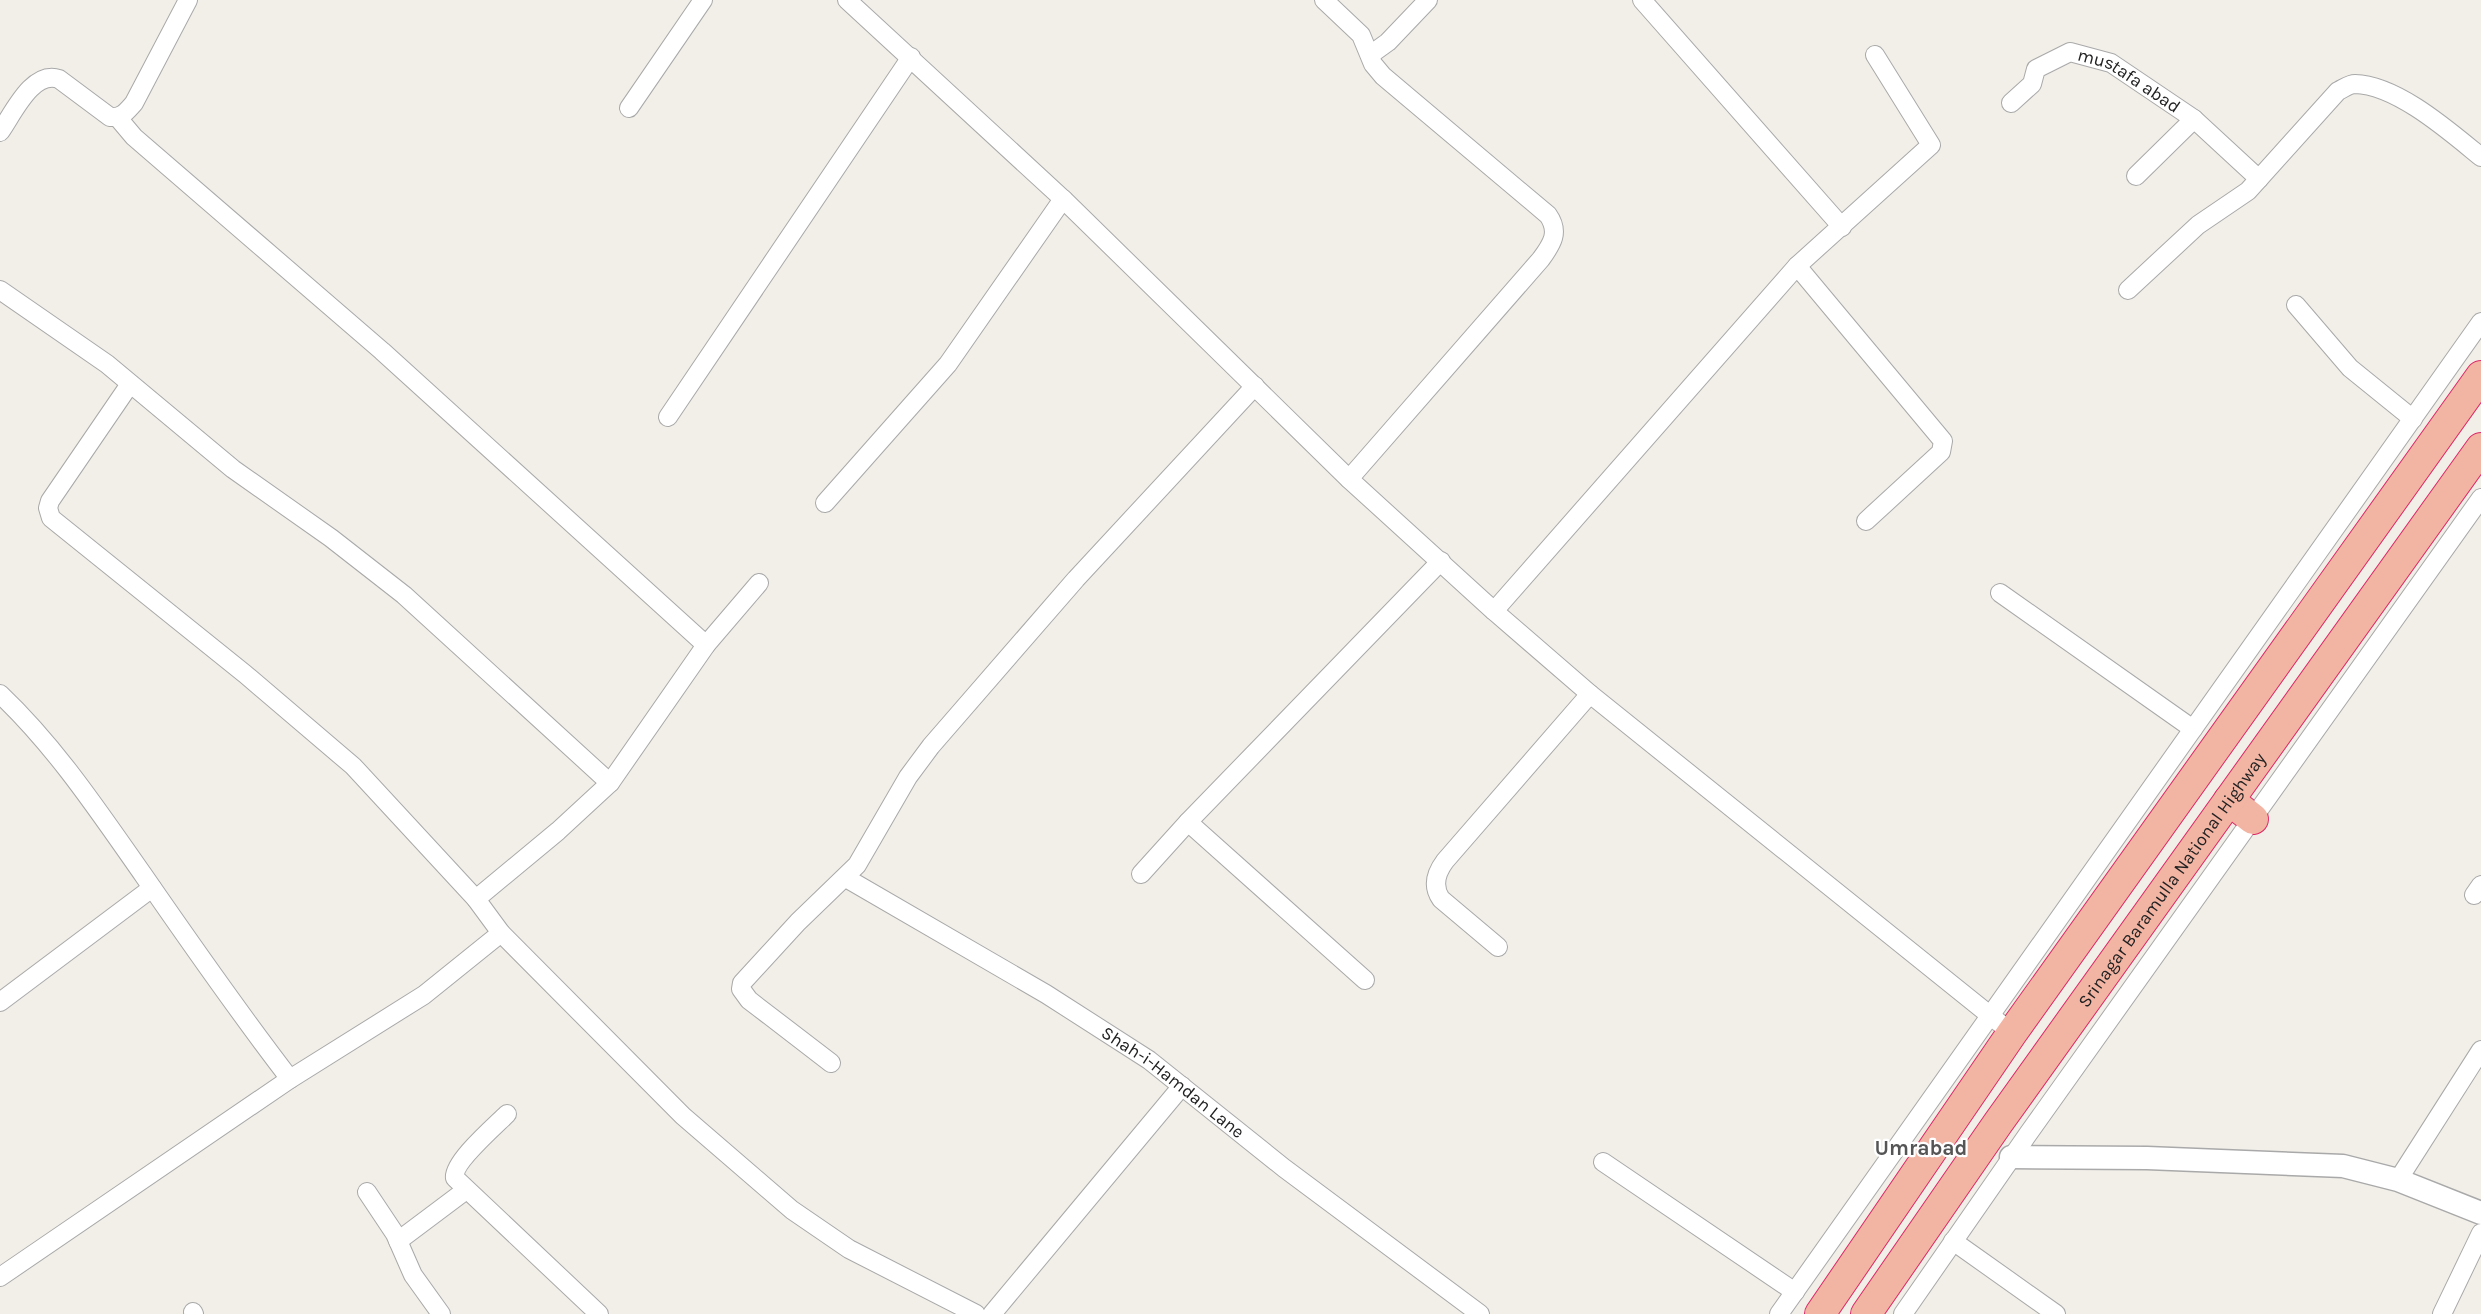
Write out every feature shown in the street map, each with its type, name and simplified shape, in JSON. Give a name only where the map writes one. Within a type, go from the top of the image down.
[{"type":"highway","points":[[1820,1314],[2000,1025],[2481,376]]},
{"type":"highway","name":"Srinagar Baramulla National Highway","points":[[1866,1314],[2481,448]]},
{"type":"highway","points":[[2229,800],[2253,819]]},
{"type":"street","points":[[118,118],[134,103],[188,0]]},
{"type":"street","points":[[629,108],[703,0]]},
{"type":"street","points":[[847,0],[1063,199],[1349,479],[1494,611],[1590,694],[2000,1025]]},
{"type":"street","points":[[1324,0],[1353,25],[1366,43],[1376,69],[1548,215],[1554,223],[1555,234],[1541,260],[1349,479]]},
{"type":"street","points":[[1371,55],[1388,42],[1428,0]]},
{"type":"street","points":[[1642,0],[1842,227]]},
{"type":"street","name":"mustafa abad","points":[[2011,103],[2032,84],[2036,69],[2070,52],[2111,63],[2194,119],[2259,179]]},
{"type":"street","points":[[1494,611],[1797,267],[1931,145],[1875,55]]},
{"type":"street","points":[[668,417],[911,57]]},
{"type":"street","points":[[0,132],[32,87],[41,79],[51,77],[59,79],[100,112],[118,118],[134,137],[382,351],[706,645]]},
{"type":"street","points":[[2128,290],[2198,225],[2248,191],[2338,92],[2352,83],[2375,87],[2428,115],[2481,157]]},
{"type":"street","points":[[2136,176],[2194,119]]},
{"type":"street","points":[[825,503],[948,364],[1063,199]]},
{"type":"street","points":[[1797,267],[1944,441],[1941,452],[1866,521]]},
{"type":"street","points":[[0,291],[106,364],[233,469],[331,538],[404,595],[610,783]]},
{"type":"street","points":[[2296,306],[2350,368],[2413,419]]},
{"type":"street","points":[[1779,1314],[2000,1025],[2193,729],[2481,322]]},
{"type":"street","points":[[130,384],[50,501],[48,508],[51,519],[245,674],[353,766],[476,899],[501,933],[683,1116],[792,1210],[849,1249],[976,1314]]},
{"type":"street","points":[[831,1063],[749,1000],[741,989],[748,974],[798,922],[846,878],[869,847],[918,761],[1076,579],[1255,386]]},
{"type":"street","points":[[1903,1314],[2011,1157],[2481,498]]},
{"type":"street","points":[[1141,874],[1188,822],[1441,561]]},
{"type":"street","points":[[476,899],[558,831],[610,783],[706,645],[759,583]]},
{"type":"street","points":[[2000,593],[2193,729]]},
{"type":"street","points":[[0,694],[7,712],[39,733],[90,798],[238,1012],[290,1079]]},
{"type":"street","points":[[1498,947],[1441,899],[1437,892],[1437,874],[1445,861],[1590,694]]},
{"type":"street","points":[[1188,822],[1365,981]]},
{"type":"street","name":"Shah-i-Hamdan Lane","points":[[846,878],[1113,1035],[1182,1086],[1284,1168],[1479,1314]]},
{"type":"street","points":[[0,1002],[152,888]]},
{"type":"street","points":[[0,1277],[290,1079],[424,995],[501,933]]},
{"type":"street","points":[[2398,1180],[2481,1050]]},
{"type":"street","points":[[992,1314],[1182,1086]]},
{"type":"street","points":[[507,1114],[456,1167],[456,1178],[466,1190],[599,1314]]},
{"type":"street","points":[[2011,1157],[2147,1158],[2343,1166],[2398,1180],[2481,1213]]},
{"type":"street","points":[[1603,1162],[1795,1292]]},
{"type":"street","points":[[398,1241],[466,1190]]},
{"type":"street","points":[[367,1192],[398,1241],[413,1275],[441,1314]]},
{"type":"street","points":[[2442,1314],[2481,1233]]},
{"type":"street","points":[[1953,1241],[2056,1314]]},
{"type":"district","name":"Umrabad","points":[[1921,1148]]}]
